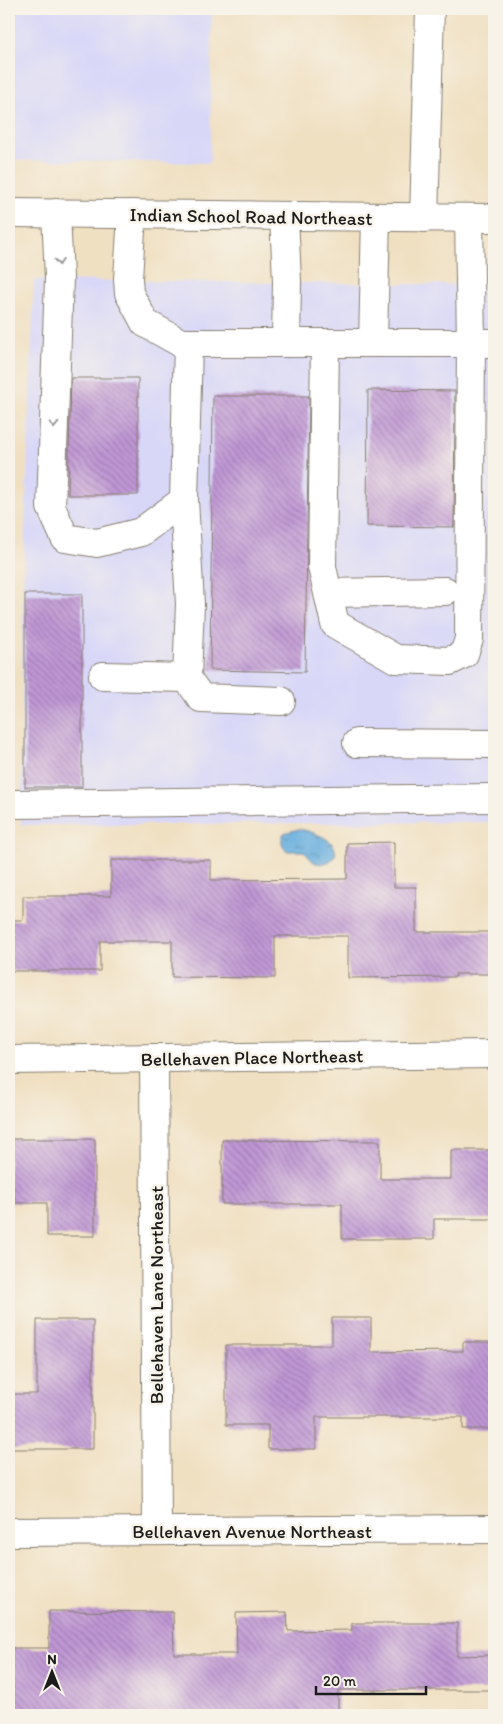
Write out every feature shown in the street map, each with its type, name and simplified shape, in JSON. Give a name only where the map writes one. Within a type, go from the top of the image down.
[{"type":"street","points":[[424,218],[430,9]]},
{"type":"street","name":"Indian School Road Northeast","points":[[9,213],[481,218]]},
{"type":"street","points":[[56,214],[59,278],[51,506],[65,538],[97,543],[141,532],[184,500]]},
{"type":"street","points":[[132,214],[129,292],[145,323],[181,344],[483,343]]},
{"type":"street","points":[[284,216],[287,281],[286,344]]},
{"type":"street","points":[[373,344],[376,217]]},
{"type":"street","points":[[326,344],[322,567],[335,624],[396,659],[450,661],[464,654],[469,639],[483,343],[481,218]]},
{"type":"street","points":[[188,344],[184,500],[190,604],[187,678],[201,698],[281,701]]},
{"type":"street","points":[[328,593],[445,591]]},
{"type":"street","points":[[103,676],[187,678]]},
{"type":"street","points":[[357,743],[494,744]]},
{"type":"street","points":[[15,804],[494,798]]},
{"type":"street","name":"Bellehaven Place Northeast","points":[[9,1060],[494,1054]]},
{"type":"street","name":"Bellehaven Lane Northeast","points":[[154,1058],[157,1531]]},
{"type":"street","name":"Bellehaven Avenue Northeast","points":[[9,1532],[494,1529]]},
{"type":"shaded area","points":[[9,9],[212,9],[210,163],[9,160]]},
{"type":"shaded area","points":[[34,280],[494,285],[494,822],[21,825],[23,586]]},
{"type":"water","points":[[299,829],[323,837],[333,844],[335,849],[334,857],[320,864],[314,862],[303,851],[286,851],[282,842],[284,833]]},
{"type":"building","points":[[71,378],[138,378],[138,495],[68,495]]},
{"type":"building","points":[[368,390],[455,391],[454,527],[367,526]]},
{"type":"building","points":[[213,396],[309,396],[305,672],[210,670]]},
{"type":"building","points":[[25,594],[82,594],[82,787],[25,787]]},
{"type":"building","points":[[394,842],[394,887],[416,887],[416,932],[494,932],[494,974],[455,974],[456,977],[348,978],[348,936],[275,936],[275,978],[172,977],[172,941],[100,941],[100,971],[9,971],[9,920],[23,920],[23,896],[111,896],[111,860],[211,860],[211,880],[347,879],[347,843]]},
{"type":"building","points":[[9,1139],[95,1139],[95,1236],[47,1236],[47,1203],[9,1203]]},
{"type":"building","points":[[222,1140],[380,1141],[380,1179],[451,1179],[451,1150],[494,1150],[494,1219],[434,1219],[434,1239],[342,1239],[342,1204],[222,1204]]},
{"type":"building","points":[[332,1318],[371,1318],[371,1352],[463,1351],[463,1342],[494,1342],[494,1429],[463,1429],[463,1417],[316,1417],[316,1449],[268,1449],[268,1425],[226,1425],[226,1345],[332,1345]]},
{"type":"building","points":[[37,1320],[93,1320],[93,1449],[9,1449],[9,1394],[37,1394]]},
{"type":"building","points":[[49,1611],[173,1612],[174,1654],[237,1654],[236,1613],[287,1612],[288,1631],[352,1630],[352,1623],[457,1623],[457,1656],[494,1655],[494,1690],[338,1690],[338,1715],[9,1715],[9,1648],[49,1648]]}]
